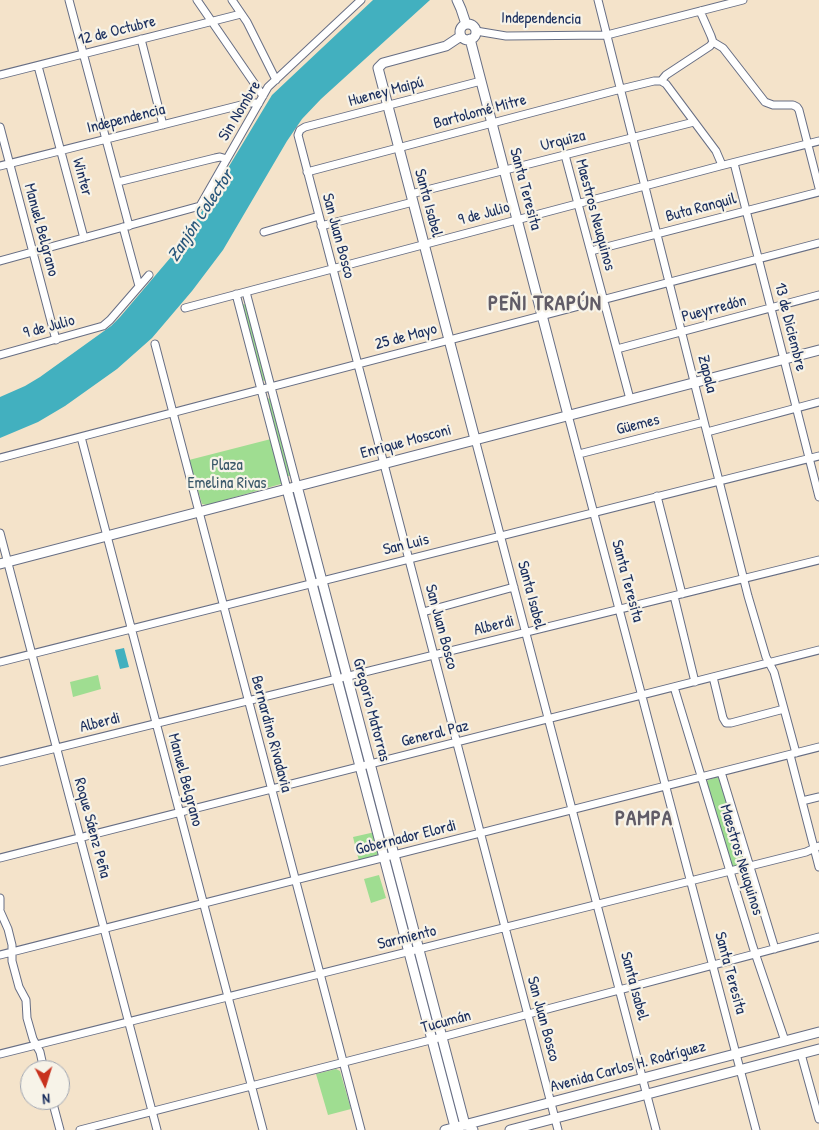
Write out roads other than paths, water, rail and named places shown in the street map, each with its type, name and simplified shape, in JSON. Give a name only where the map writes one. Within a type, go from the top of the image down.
[{"type":"main road","points":[[457,0],[466,24]]},
{"type":"main road","points":[[466,24],[473,26],[476,31],[474,36],[466,38],[460,29],[466,24]]},
{"type":"main road","name":"Santa Isabel","points":[[466,38],[448,46],[383,63],[378,67],[475,439]]},
{"type":"main road","name":"Santa Teresita","points":[[466,38],[481,80],[568,415]]},
{"type":"main road","name":"Enrique Mosconi","points":[[4,563],[819,350]]},
{"type":"main road","name":"Gregorio Matorras","points":[[297,486],[465,1125]]},
{"type":"main road","name":"Gregorio Matorras","points":[[287,488],[432,1040],[453,1129]]},
{"type":"main road","name":"Avenida Carlos H. Rodríguez","points":[[445,1130],[819,1032]]},
{"type":"main road","name":"Avenida Carlos H. Rodríguez","points":[[510,1130],[819,1049]]},
{"type":"main road","points":[[465,1125],[470,1126],[473,1130]]},
{"type":"street","points":[[69,0],[118,182],[139,286]]},
{"type":"street","points":[[197,0],[263,96]]},
{"type":"street","points":[[232,0],[276,80]]},
{"type":"street","name":"Sin Nombre","points":[[126,227],[200,206],[263,96],[276,80],[361,0]]},
{"type":"street","name":"Zapala","points":[[598,0],[744,579],[765,655],[774,672],[784,709],[802,801],[817,847],[819,867]]},
{"type":"street","name":"Independencia","points":[[476,31],[506,36],[607,35],[743,0]]},
{"type":"street","points":[[700,11],[713,42],[723,48],[765,102],[773,105],[792,105],[799,110],[819,190]]},
{"type":"street","name":"12 de Octubre","points":[[0,75],[241,14]]},
{"type":"street","points":[[141,39],[163,125]]},
{"type":"street","points":[[713,42],[661,80],[666,84],[718,154],[722,165]]},
{"type":"street","name":"Winter","points":[[38,66],[84,238]]},
{"type":"street","name":"Hueney Maipú","points":[[299,132],[306,127],[481,80]]},
{"type":"street","name":"Bartolomé Mitre","points":[[307,172],[661,80]]},
{"type":"street","name":"Independencia","points":[[0,166],[251,102],[259,103]]},
{"type":"street","name":"Urquiza","points":[[321,226],[504,170],[694,122]]},
{"type":"street","name":"Manuel Belgrano","points":[[0,127],[56,340]]},
{"type":"street","name":"San Juan Bosco","points":[[299,132],[298,137],[321,226],[558,1130]]},
{"type":"street","name":"9 de Julio","points":[[184,308],[819,141]]},
{"type":"street","name":"Maestros Neuquinos","points":[[565,155],[630,399]]},
{"type":"street","points":[[118,182],[214,158],[227,159]]},
{"type":"street","name":"13 de Diciembre","points":[[734,163],[819,497]]},
{"type":"street","name":"Buta Ranquil","points":[[591,251],[819,190]]},
{"type":"street","points":[[264,232],[319,216]]},
{"type":"street","points":[[0,260],[126,227]]},
{"type":"street","name":"25 de Mayo","points":[[0,458],[819,243]]},
{"type":"street","points":[[139,286],[149,275]]},
{"type":"street","name":"9 de Julio","points":[[0,355],[96,329],[105,324],[139,286]]},
{"type":"street","name":"Gregorio Matorras","points":[[246,292],[297,486]]},
{"type":"street","name":"Gregorio Matorras","points":[[236,294],[287,488]]},
{"type":"street","name":"Pueyrredón","points":[[617,348],[819,296]]},
{"type":"street","name":"Bernardino Rivadavia","points":[[155,344],[361,1130]]},
{"type":"street","points":[[707,432],[819,402]]},
{"type":"street","name":"Santa Teresita","points":[[568,415],[756,1130]]},
{"type":"street","name":"Güemes","points":[[578,454],[704,422]]},
{"type":"street","name":"Manuel Belgrano","points":[[81,436],[262,1130]]},
{"type":"street","name":"Santa Isabel","points":[[475,439],[656,1130]]},
{"type":"street","name":"San Luis","points":[[0,662],[819,456]]},
{"type":"street","points":[[657,496],[682,594]]},
{"type":"street","name":"Roque Sáenz Peña","points":[[0,533],[4,563],[32,654],[157,1130]]},
{"type":"street","name":"Alberdi","points":[[0,762],[819,560]]},
{"type":"street","points":[[422,612],[514,587]]},
{"type":"street","points":[[674,596],[695,682]]},
{"type":"street","name":"General Paz","points":[[0,858],[819,650]]},
{"type":"street","points":[[713,677],[723,718],[726,723],[731,724],[784,709]]},
{"type":"street","name":"Maestros Neuquinos","points":[[674,687],[756,954],[785,1041]]},
{"type":"street","name":"Gobernador Elordi","points":[[0,955],[819,747]]},
{"type":"street","name":"Maestros Neuquinos","points":[[721,772],[775,949]]},
{"type":"street","points":[[802,801],[819,796]]},
{"type":"street","name":"Sarmiento","points":[[0,1054],[597,905],[817,847]]},
{"type":"street","points":[[0,898],[1,916],[8,929],[12,961],[19,987],[27,1001],[26,1016],[32,1038],[42,1060]]},
{"type":"street","name":"Tucumán","points":[[80,1130],[432,1040],[819,937]]},
{"type":"street","points":[[801,1054],[819,1118]]},
{"type":"street","points":[[55,1110],[60,1130]]},
{"type":"water","name":"Zanjón Colector","points":[[373,0],[430,0],[321,99],[302,119],[223,250],[192,291],[152,338],[117,369],[65,406],[38,422],[0,438],[0,397],[40,377],[111,326],[120,317],[187,236],[272,95]]},
{"type":"water","points":[[124,648],[129,667],[120,669],[115,650]]},
{"type":"district","name":"PEÑI TRAPÚN","points":[[545,304]]},
{"type":"district","name":"PAMPA","points":[[644,819]]},
{"type":"park label","name":"Plaza Emelina Rivas","points":[[227,475]]}]
